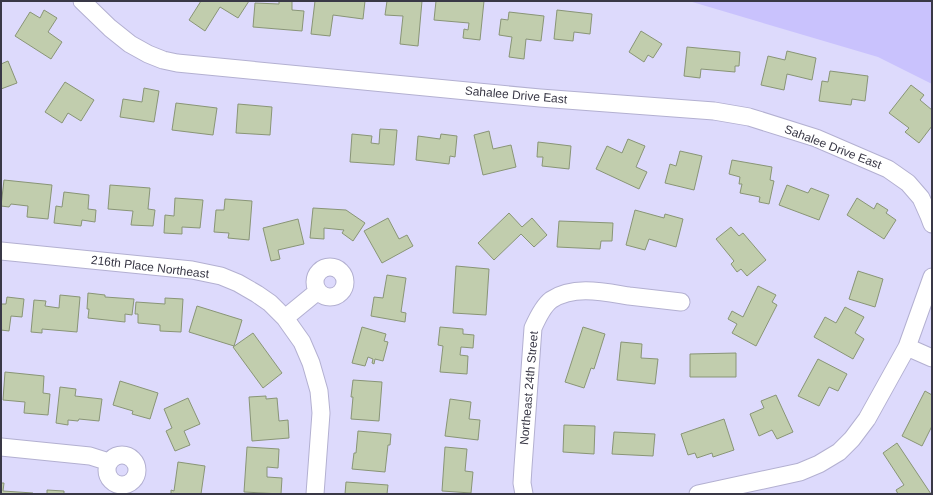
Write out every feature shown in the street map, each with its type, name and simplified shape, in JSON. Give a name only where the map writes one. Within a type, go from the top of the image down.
[{"type":"street","name":"Sahalee Drive East","points":[[82,1],[110,28],[130,44],[148,54],[163,60],[177,63],[540,98],[714,111],[749,117],[816,138],[888,168],[908,183],[921,198],[932,224]]},
{"type":"street","name":"216th Place Northeast","points":[[1,251],[192,270],[221,276],[238,283],[270,303],[285,318],[302,342],[312,363],[319,391],[321,413],[315,494]]},
{"type":"street","points":[[698,494],[800,472],[819,464],[839,452],[852,439],[867,419],[907,347],[932,277]]},
{"type":"street","name":"Northeast 24th Street","points":[[524,494],[522,467],[533,328],[540,314],[550,301],[564,293],[594,291],[681,302]]},
{"type":"street","points":[[285,318],[318,292]]},
{"type":"street","points":[[907,347],[932,358]]},
{"type":"street","points":[[1,447],[90,456],[109,462]]},
{"type":"shaded area","points":[[689,1],[932,1],[932,84],[878,57]]},
{"type":"building","points":[[201,1],[249,1],[238,18],[220,7],[205,31],[189,20]]},
{"type":"building","points":[[279,1],[292,1],[292,10],[304,11],[302,31],[253,27],[255,3],[279,4]]},
{"type":"building","points":[[315,1],[365,1],[363,19],[333,15],[330,36],[311,34]]},
{"type":"building","points":[[387,1],[422,1],[418,46],[400,44],[403,16],[385,15]]},
{"type":"building","points":[[436,1],[484,1],[480,40],[463,38],[464,29],[468,30],[469,23],[434,20]]},
{"type":"building","points":[[44,10],[57,18],[48,32],[62,42],[51,59],[15,36],[30,12],[40,18]]},
{"type":"building","points":[[557,10],[592,14],[590,34],[574,32],[573,41],[554,39]]},
{"type":"building","points":[[509,12],[544,16],[541,41],[526,39],[524,59],[509,57],[512,37],[499,35],[501,19],[508,20]]},
{"type":"building","points":[[641,31],[662,44],[653,58],[648,55],[644,62],[629,52]]},
{"type":"building","points":[[687,47],[740,52],[739,66],[735,66],[735,72],[701,69],[700,78],[684,76]]},
{"type":"building","points":[[787,51],[816,58],[812,80],[787,74],[784,90],[761,85],[768,56],[785,60]]},
{"type":"building","points":[[8,61],[17,83],[1,89],[1,64]]},
{"type":"building","points":[[830,71],[868,76],[865,101],[852,99],[851,105],[819,101],[822,81],[828,82]]},
{"type":"building","points":[[65,82],[94,100],[81,121],[68,113],[62,123],[45,112]]},
{"type":"building","points":[[911,85],[924,95],[920,100],[932,110],[932,126],[919,143],[905,132],[909,128],[889,113]]},
{"type":"building","points":[[144,88],[159,91],[154,122],[120,117],[123,99],[142,102]]},
{"type":"building","points":[[176,103],[217,108],[213,135],[172,130]]},
{"type":"building","points":[[238,104],[272,107],[270,135],[236,133]]},
{"type":"building","points":[[380,129],[397,130],[394,165],[350,162],[352,134],[372,136],[371,143],[379,144]]},
{"type":"building","points":[[489,131],[493,149],[511,145],[516,167],[483,175],[474,135]]},
{"type":"building","points":[[441,134],[457,136],[455,157],[450,156],[449,164],[416,160],[418,136],[440,139]]},
{"type":"building","points":[[628,139],[645,146],[636,167],[647,172],[639,189],[596,169],[607,146],[622,153]]},
{"type":"building","points":[[538,142],[571,146],[569,169],[542,166],[543,157],[537,157]]},
{"type":"building","points":[[680,151],[702,156],[694,190],[665,183],[670,164],[676,166]]},
{"type":"building","points":[[732,160],[772,167],[770,180],[774,181],[769,204],[759,202],[760,197],[740,193],[742,184],[739,184],[740,177],[729,174]]},
{"type":"building","points":[[4,180],[52,185],[48,219],[27,217],[28,206],[11,204],[9,207],[1,206]]},
{"type":"building","points":[[110,185],[150,188],[148,209],[155,210],[153,226],[131,225],[133,211],[108,209]]},
{"type":"building","points":[[787,185],[808,193],[811,188],[829,195],[819,220],[779,205]]},
{"type":"building","points":[[64,192],[89,195],[88,209],[96,210],[95,222],[82,220],[81,226],[54,223],[56,206],[62,207]]},
{"type":"building","points":[[175,198],[203,200],[200,228],[182,227],[182,234],[164,233],[165,215],[174,216]]},
{"type":"building","points":[[857,198],[874,209],[877,203],[888,210],[886,213],[896,220],[884,239],[847,215]]},
{"type":"building","points":[[225,199],[252,201],[249,240],[228,238],[229,233],[214,232],[216,210],[224,210]]},
{"type":"building","points":[[313,208],[346,210],[365,223],[353,241],[342,233],[344,230],[324,228],[324,239],[310,238]]},
{"type":"building","points":[[635,210],[664,218],[665,214],[683,219],[676,247],[649,239],[645,250],[626,245]]},
{"type":"building","points":[[509,213],[522,227],[532,218],[547,235],[534,247],[521,234],[494,260],[478,243]]},
{"type":"building","points":[[388,218],[399,239],[407,235],[413,246],[382,263],[364,231]]},
{"type":"building","points":[[298,219],[304,244],[278,250],[280,259],[271,261],[263,228]]},
{"type":"building","points":[[559,221],[613,223],[612,241],[601,241],[600,249],[557,247]]},
{"type":"building","points":[[731,227],[739,236],[743,233],[766,260],[747,276],[741,269],[737,272],[731,264],[734,261],[716,239]]},
{"type":"building","points":[[456,266],[489,269],[486,315],[453,313]]},
{"type":"building","points":[[858,271],[883,279],[875,307],[849,299]]},
{"type":"building","points":[[387,275],[406,278],[401,312],[406,313],[405,322],[371,316],[374,297],[383,298]]},
{"type":"building","points":[[758,286],[776,295],[772,302],[777,305],[756,346],[732,333],[737,324],[728,319],[732,311],[743,317]]},
{"type":"building","points":[[88,293],[105,295],[105,297],[134,299],[132,315],[125,314],[125,322],[88,318]]},
{"type":"building","points":[[60,295],[80,297],[77,332],[42,329],[42,333],[31,332],[34,300],[46,301],[45,306],[59,308]]},
{"type":"building","points":[[7,297],[24,299],[22,317],[11,316],[9,331],[1,330],[1,304],[6,304]]},
{"type":"building","points":[[165,298],[183,299],[181,332],[160,331],[160,325],[138,323],[138,314],[135,314],[136,302],[165,304]]},
{"type":"building","points":[[197,306],[242,320],[234,346],[189,332]]},
{"type":"building","points":[[845,307],[864,317],[855,333],[864,339],[853,359],[814,337],[825,317],[836,323]]},
{"type":"building","points":[[362,327],[386,334],[384,341],[388,342],[383,361],[375,359],[374,364],[372,363],[373,359],[368,357],[365,366],[352,363]]},
{"type":"building","points":[[440,327],[463,329],[463,334],[474,335],[473,348],[461,347],[460,355],[468,356],[467,374],[440,372],[443,346],[438,345]]},
{"type":"building","points":[[583,327],[605,334],[594,369],[591,368],[584,388],[565,382]]},
{"type":"building","points":[[253,333],[282,373],[263,388],[233,347]]},
{"type":"building","points":[[621,342],[642,344],[641,358],[658,359],[655,384],[617,380]]},
{"type":"building","points":[[736,353],[736,377],[690,377],[690,354]]},
{"type":"building","points":[[818,359],[847,374],[838,391],[829,387],[819,406],[798,396]]},
{"type":"building","points":[[5,372],[44,376],[43,393],[50,394],[48,415],[24,413],[25,402],[3,400]]},
{"type":"building","points":[[353,380],[382,382],[379,421],[351,419]]},
{"type":"building","points":[[120,381],[158,393],[150,419],[132,414],[133,411],[113,405]]},
{"type":"building","points":[[60,387],[76,389],[75,396],[102,399],[99,421],[79,419],[78,421],[68,420],[68,425],[56,423]]},
{"type":"building","points":[[925,391],[932,395],[932,426],[922,446],[902,436]]},
{"type":"building","points":[[776,395],[793,432],[777,439],[772,430],[759,436],[750,414],[764,408],[761,401]]},
{"type":"building","points":[[266,396],[266,399],[277,398],[279,421],[288,420],[289,438],[252,441],[249,397]]},
{"type":"building","points":[[188,398],[200,424],[184,431],[190,445],[175,451],[166,431],[172,428],[164,409]]},
{"type":"building","points":[[450,399],[471,402],[469,419],[480,420],[478,440],[445,436]]},
{"type":"building","points":[[724,419],[734,450],[713,457],[712,453],[697,458],[695,453],[688,455],[681,434]]},
{"type":"building","points":[[564,425],[595,426],[594,454],[563,452]]},
{"type":"building","points":[[358,431],[391,434],[390,445],[388,445],[385,472],[352,469],[354,453],[356,453]]},
{"type":"building","points":[[614,432],[655,434],[653,456],[612,454]]},
{"type":"building","points":[[897,443],[931,494],[898,494],[896,490],[904,485],[883,453]]},
{"type":"building","points":[[247,447],[279,449],[278,468],[267,467],[267,477],[282,478],[281,494],[244,492]]},
{"type":"building","points":[[445,447],[467,449],[465,471],[473,472],[471,493],[442,491]]},
{"type":"building","points":[[178,462],[205,466],[201,494],[171,494],[171,490],[174,491]]},
{"type":"building","points":[[346,482],[388,485],[387,494],[345,494]]},
{"type":"building","points":[[1,483],[4,483],[3,491],[33,494],[1,494]]},
{"type":"building","points":[[47,490],[64,491],[64,494],[47,494]]}]
